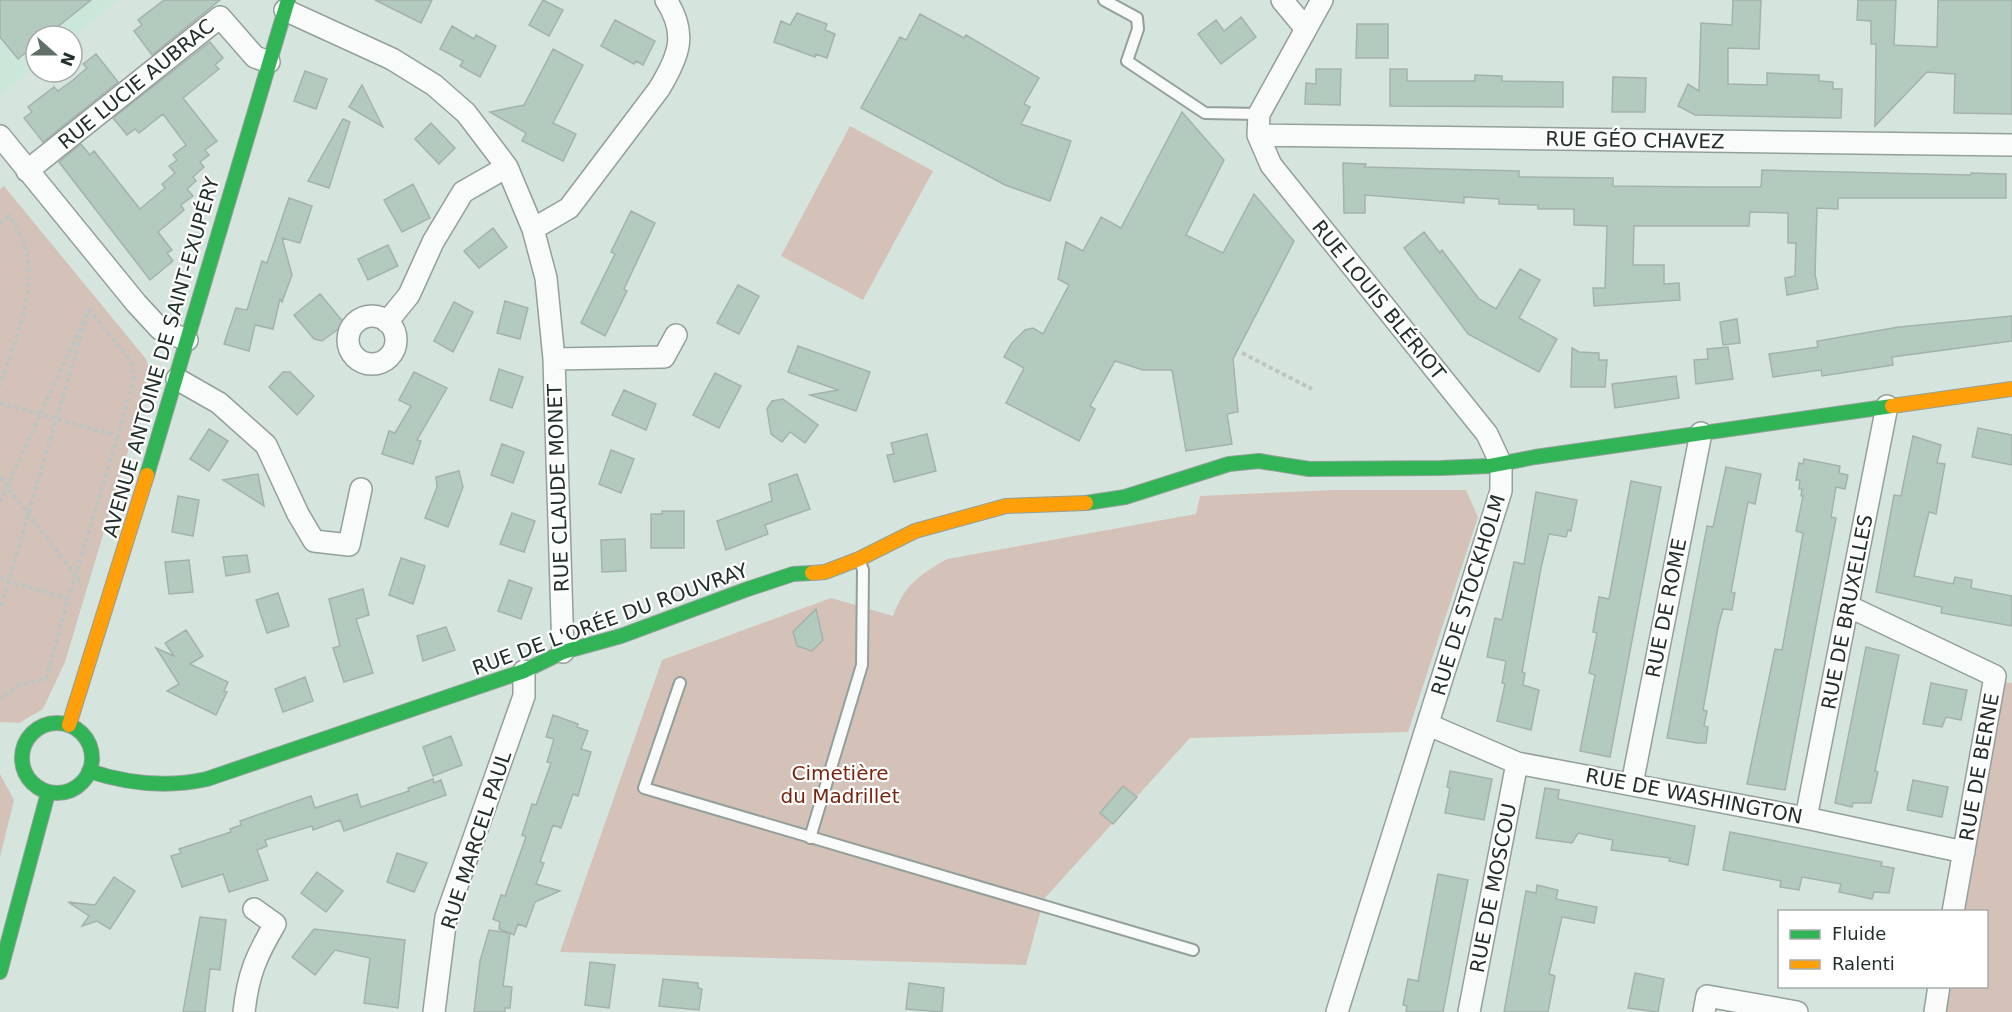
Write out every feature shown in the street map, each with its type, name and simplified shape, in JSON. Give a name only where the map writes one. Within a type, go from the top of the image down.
[{"type":"street","points":[[533,229],[568,208],[659,89],[670,70],[681,36],[677,16],[666,0]]},
{"type":"street","points":[[1282,0],[1306,29]]},
{"type":"street","points":[[1258,135],[1259,114],[1322,0]]},
{"type":"street","name":"RUE CLAUDE MONET","points":[[287,5],[392,59],[434,85],[466,113],[507,167],[533,229],[546,278],[554,359],[563,652]]},
{"type":"street","name":"AVENUE ANTOINE DE SAINT-EXUPÉRY","points":[[69,725],[177,379],[287,5]]},
{"type":"street","name":"RUE LUCIE AUBRAC","points":[[27,171],[220,17],[255,57],[269,62]]},
{"type":"street","name":"RUE GÉO CHAVEZ","points":[[1258,135],[2012,145]]},
{"type":"street","name":"RUE LOUIS BLÉRIOT","points":[[1258,135],[1271,165],[1487,434],[1501,464]]},
{"type":"street","points":[[0,136],[160,329],[187,340]]},
{"type":"street","points":[[387,322],[409,295],[433,242],[463,192],[507,167]]},
{"type":"street","name":"RUE CLAUDE MONET","points":[[554,359],[664,357],[676,335]]},
{"type":"street","points":[[177,379],[219,403],[266,445],[298,514],[314,541],[349,545],[361,489]]},
{"type":"street","points":[[1501,464],[1535,457],[2012,388]]},
{"type":"street","name":"RUE DE BRUXELLES","points":[[1806,818],[1887,406]]},
{"type":"street","name":"RUE DE ROME","points":[[1632,784],[1701,433]]},
{"type":"street","name":"RUE DE L'ORÉE DU ROUVRAY","points":[[89,771],[119,781],[166,785],[198,782],[524,671],[563,652],[621,636],[793,574],[825,572],[859,559],[915,531],[1006,506],[1084,503],[1125,497],[1229,464],[1259,461],[1309,469],[1441,468],[1501,464]]},
{"type":"street","name":"RUE DE STOCKHOLM","points":[[1337,1012],[1501,491],[1501,464]]},
{"type":"street","name":"RUE DE BERNE","points":[[1848,606],[1995,676],[1953,910]]},
{"type":"street","name":"RUE MARCEL PAUL","points":[[434,1012],[446,917],[524,696],[524,671]]},
{"type":"street","points":[[54,723],[69,725],[78,730],[89,744],[92,758],[89,771],[82,784],[71,791],[48,793],[33,785],[25,774],[16,750],[42,726],[54,723]]},
{"type":"street","name":"RUE DE WASHINGTON","points":[[1429,725],[1517,763],[1806,818],[1964,852]]},
{"type":"street","name":"RUE DE MOSCOU","points":[[1469,1012],[1517,763]]},
{"type":"street","points":[[0,972],[48,793]]},
{"type":"street","points":[[244,1012],[247,981],[255,959],[275,924],[254,909]]},
{"type":"street","points":[[1935,1012],[1939,988]]},
{"type":"street","points":[[1704,1012],[1707,996],[1797,1012]]},
{"type":"lane","points":[[1104,0],[1137,18],[1138,29],[1127,61],[1205,113],[1259,114]]},
{"type":"lane","points":[[810,838],[862,665],[863,570],[859,559]]},
{"type":"lane","points":[[680,683],[644,788],[1193,950]]},
{"type":"path","points":[[0,224],[9,216],[25,240],[30,259],[25,302],[0,386]]},
{"type":"path","points":[[0,502],[89,309]]},
{"type":"path","points":[[0,610],[89,309]]},
{"type":"path","points":[[0,699],[18,685],[46,678],[134,378],[131,361],[89,309]]},
{"type":"path","points":[[1242,353],[1312,389]]},
{"type":"path","points":[[0,403],[118,436]]},
{"type":"path","points":[[0,477],[83,585]]},
{"type":"path","points":[[0,578],[68,599]]},
{"type":"shaded area","points":[[0,0],[119,0],[84,28],[84,24],[24,24],[24,77],[0,96]]},
{"type":"green space","points":[[850,126],[933,171],[863,300],[781,256]]},
{"type":"green space","points":[[4,186],[146,359],[151,374],[65,662],[43,709],[19,723],[0,722],[0,189]]},
{"type":"green space","name":"Cimetière du Madrillet","points":[[1334,490],[1466,490],[1478,517],[1408,732],[1190,738],[1044,899],[1026,965],[560,952],[662,660],[831,598],[893,616],[908,588],[947,559],[1196,514],[1200,496]]},
{"type":"green space","points":[[2003,682],[2012,683],[2012,1012],[1942,1012],[1947,988],[1988,988],[1988,910],[1961,910]]},
{"type":"green space","points":[[0,774],[14,800],[0,857]]},
{"type":"building","points":[[0,0],[91,0],[61,24],[24,24],[24,54],[18,59],[0,37]]},
{"type":"building","points":[[164,0],[220,0],[152,55],[134,31],[142,25],[138,20]]},
{"type":"building","points":[[375,0],[432,0],[421,23]]},
{"type":"building","points":[[543,0],[563,10],[549,36],[529,25]]},
{"type":"building","points":[[1733,0],[1761,0],[1759,49],[1728,48],[1728,84],[1767,85],[1767,73],[1819,75],[1819,81],[1833,82],[1833,89],[1842,89],[1841,118],[1695,115],[1678,106],[1688,84],[1699,91],[1701,23],[1732,25]]},
{"type":"building","points":[[1858,0],[1896,0],[1894,45],[1937,47],[1938,0],[2012,0],[2012,114],[1954,113],[1955,74],[1927,72],[1875,126],[1876,44],[1871,44],[1871,21],[1857,20]]},
{"type":"building","points":[[797,13],[827,24],[825,30],[835,34],[827,58],[816,54],[815,57],[774,42],[781,21],[790,25]]},
{"type":"building","points":[[920,14],[964,38],[966,35],[1039,78],[1024,104],[1030,107],[1021,124],[1071,141],[1050,201],[1005,185],[861,108],[900,37],[906,40]]},
{"type":"building","points":[[1241,17],[1256,37],[1221,64],[1198,34],[1216,20],[1224,31]]},
{"type":"building","points":[[615,20],[655,41],[643,65],[636,61],[634,64],[601,46]]},
{"type":"building","points":[[1357,24],[1388,24],[1388,58],[1356,58]]},
{"type":"building","points":[[452,26],[474,39],[476,35],[496,46],[480,77],[460,66],[463,61],[440,49]]},
{"type":"building","points":[[210,42],[223,58],[215,65],[219,69],[183,98],[217,141],[205,150],[209,155],[200,162],[204,167],[193,177],[196,181],[187,189],[193,196],[181,205],[184,210],[158,232],[172,250],[167,253],[173,261],[150,280],[59,162],[81,144],[90,155],[94,151],[140,209],[165,188],[162,184],[175,173],[169,166],[177,160],[173,155],[186,145],[163,114],[139,133],[135,129],[127,135],[113,118]]},
{"type":"building","points":[[553,49],[583,65],[553,123],[576,134],[563,161],[522,141],[526,133],[490,112],[524,105]]},
{"type":"building","points":[[96,54],[118,82],[43,142],[24,118],[32,112],[28,107],[54,87],[58,91],[68,84],[84,84],[84,71],[87,68],[84,63]]},
{"type":"building","points":[[1316,69],[1341,69],[1340,105],[1305,104],[1306,83],[1316,84]]},
{"type":"building","points":[[1390,69],[1407,69],[1407,81],[1475,81],[1475,75],[1502,76],[1502,81],[1563,82],[1563,107],[1390,106]]},
{"type":"building","points":[[305,71],[327,79],[316,109],[294,101]]},
{"type":"building","points":[[1613,77],[1646,78],[1645,112],[1612,112]]},
{"type":"building","points":[[362,85],[383,127],[349,107]]},
{"type":"building","points":[[1182,112],[1224,160],[1186,235],[1223,253],[1254,194],[1294,241],[1233,359],[1238,412],[1227,414],[1232,444],[1186,451],[1172,370],[1143,370],[1115,361],[1090,406],[1095,409],[1079,441],[1006,403],[1024,368],[1004,357],[1012,343],[1025,330],[1033,328],[1043,334],[1069,285],[1058,279],[1066,242],[1083,251],[1101,217],[1121,228]]},
{"type":"building","points":[[343,119],[350,122],[329,188],[308,181]]},
{"type":"building","points":[[431,123],[455,148],[439,164],[415,139]]},
{"type":"building","points":[[1343,163],[1366,164],[1365,167],[1519,171],[1519,177],[1613,178],[1613,186],[1761,187],[1762,170],[2006,174],[2006,198],[1838,198],[1838,209],[1817,208],[1815,274],[1818,289],[1787,295],[1785,278],[1795,276],[1796,243],[1788,243],[1788,213],[1750,212],[1749,226],[1634,226],[1633,265],[1664,265],[1664,284],[1679,283],[1680,300],[1594,306],[1593,288],[1605,288],[1607,226],[1574,225],[1574,209],[1538,209],[1538,205],[1499,204],[1499,199],[1464,197],[1464,203],[1365,195],[1365,213],[1344,213]]},
{"type":"building","points":[[413,184],[430,218],[402,232],[384,200]]},
{"type":"building","points":[[289,198],[312,206],[300,243],[282,238],[292,275],[282,302],[280,299],[273,329],[255,325],[249,351],[224,344],[236,308],[247,310],[262,261],[267,263]]},
{"type":"building","points":[[631,211],[655,223],[624,289],[627,291],[605,336],[581,323],[615,254],[611,252]]},
{"type":"building","points":[[493,228],[507,247],[479,268],[464,251]]},
{"type":"building","points":[[1424,232],[1440,253],[1442,250],[1479,299],[1496,309],[1520,269],[1540,280],[1519,318],[1557,339],[1539,372],[1468,334],[1404,248]]},
{"type":"building","points":[[388,245],[398,266],[368,280],[358,259]]},
{"type":"building","points":[[738,285],[759,296],[739,334],[717,323]]},
{"type":"building","points":[[320,294],[345,324],[322,341],[314,339],[294,315]]},
{"type":"building","points":[[505,301],[528,308],[520,339],[497,333]]},
{"type":"building","points":[[454,302],[473,312],[453,352],[434,341]]},
{"type":"building","points":[[2012,316],[2012,341],[1892,357],[1893,365],[1822,376],[1821,370],[1773,377],[1769,354],[1818,347],[1817,341],[1899,327]]},
{"type":"building","points":[[1737,319],[1740,343],[1723,345],[1720,322]]},
{"type":"building","points":[[798,346],[870,372],[856,411],[810,395],[838,390],[788,372]]},
{"type":"building","points":[[1728,347],[1733,379],[1696,384],[1694,360],[1708,359],[1707,349]]},
{"type":"building","points":[[1572,348],[1579,352],[1599,353],[1599,360],[1607,360],[1605,387],[1571,387]]},
{"type":"building","points":[[499,369],[523,377],[512,408],[490,400]]},
{"type":"building","points":[[283,372],[290,372],[314,396],[297,415],[269,387]]},
{"type":"building","points":[[414,372],[447,388],[417,440],[421,441],[413,464],[382,454],[389,431],[395,433],[411,406],[399,400]]},
{"type":"building","points":[[715,373],[741,386],[719,428],[693,415]]},
{"type":"building","points":[[1676,376],[1679,398],[1615,408],[1612,384]]},
{"type":"building","points":[[624,390],[656,404],[646,430],[612,415]]},
{"type":"building","points":[[783,399],[818,425],[805,443],[790,432],[782,442],[771,434],[767,409],[772,401]]},
{"type":"building","points":[[1978,428],[2012,435],[2012,465],[1972,457]]},
{"type":"building","points":[[209,429],[228,441],[209,471],[190,459]]},
{"type":"building","points":[[927,434],[936,471],[894,482],[887,455],[894,454],[891,443]]},
{"type":"building","points":[[1913,436],[1941,445],[1937,463],[1945,464],[1936,514],[1929,512],[1914,576],[1953,584],[1955,577],[1972,580],[1971,588],[2012,596],[2012,626],[1941,613],[1942,607],[1876,592],[1894,495],[1901,496]]},
{"type":"building","points":[[502,444],[524,452],[513,483],[491,475]]},
{"type":"building","points":[[611,450],[634,459],[621,493],[599,484]]},
{"type":"building","points":[[1804,459],[1840,466],[1839,473],[1848,475],[1845,489],[1836,487],[1831,517],[1836,518],[1785,790],[1747,784],[1775,649],[1782,650],[1800,551],[1803,533],[1796,531],[1803,496],[1801,496],[1802,489],[1799,489],[1800,480],[1796,480],[1799,463],[1803,464]]},
{"type":"building","points":[[1726,467],[1761,474],[1755,504],[1748,502],[1731,592],[1735,593],[1732,610],[1723,609],[1718,627],[1703,710],[1707,711],[1704,726],[1708,727],[1706,743],[1697,743],[1667,738],[1707,526],[1713,527]]},
{"type":"building","points":[[459,471],[463,487],[448,527],[425,518],[437,487],[436,477]]},
{"type":"building","points":[[258,474],[264,506],[223,480]]},
{"type":"building","points":[[797,474],[810,509],[765,525],[768,534],[726,550],[717,521],[772,501],[769,484]]},
{"type":"building","points":[[1631,481],[1661,487],[1610,757],[1580,751],[1595,675],[1589,673],[1597,633],[1593,632],[1599,597],[1609,599]]},
{"type":"building","points":[[1536,492],[1577,500],[1571,531],[1568,530],[1566,537],[1549,534],[1541,568],[1522,672],[1525,673],[1523,685],[1539,690],[1531,730],[1497,721],[1505,684],[1502,683],[1506,661],[1487,657],[1495,618],[1502,620],[1514,562],[1524,564]]},
{"type":"building","points":[[178,496],[199,500],[193,536],[172,532]]},
{"type":"building","points":[[662,511],[684,511],[684,548],[651,548],[651,514],[662,514]]},
{"type":"building","points":[[512,513],[535,521],[524,552],[500,544]]},
{"type":"building","points":[[625,539],[626,571],[602,572],[601,540]]},
{"type":"building","points":[[247,555],[250,572],[226,576],[223,557]]},
{"type":"building","points":[[401,558],[425,566],[413,604],[389,595]]},
{"type":"building","points":[[189,560],[193,592],[169,594],[165,562]]},
{"type":"building","points":[[509,580],[532,588],[521,619],[498,611]]},
{"type":"building","points":[[363,589],[369,615],[356,619],[373,673],[344,682],[333,648],[340,646],[329,599]]},
{"type":"building","points":[[278,593],[289,626],[267,633],[256,600]]},
{"type":"building","points":[[816,609],[823,640],[812,651],[797,646],[793,632]]},
{"type":"building","points":[[446,627],[455,650],[423,661],[417,636]]},
{"type":"building","points":[[186,630],[203,656],[190,664],[228,682],[224,691],[227,692],[216,715],[167,691],[179,684],[156,648],[174,656],[165,643]]},
{"type":"building","points":[[1866,647],[1899,655],[1875,771],[1878,772],[1871,803],[1853,803],[1852,807],[1835,803]]},
{"type":"building","points":[[305,677],[313,701],[283,712],[275,689]]},
{"type":"building","points":[[1931,683],[1967,690],[1961,720],[1946,717],[1942,727],[1923,724]]},
{"type":"building","points":[[553,715],[578,724],[577,727],[588,731],[581,749],[591,752],[578,796],[573,794],[561,828],[553,825],[540,862],[544,863],[536,884],[560,891],[535,902],[526,927],[518,924],[514,935],[510,933],[503,986],[512,987],[510,1008],[505,1008],[505,1012],[474,1012],[480,961],[489,930],[509,933],[499,929],[500,922],[493,919],[501,895],[505,896],[526,837],[522,835],[532,804],[536,805],[551,763],[547,762],[554,739],[546,737]]},
{"type":"building","points":[[451,736],[462,765],[433,776],[423,747]]},
{"type":"building","points":[[1450,771],[1492,779],[1484,820],[1445,813],[1450,788],[1447,787]]},
{"type":"building","points":[[433,779],[434,783],[441,780],[446,795],[344,831],[340,820],[313,830],[312,826],[265,840],[267,846],[257,850],[268,880],[229,892],[223,874],[182,887],[171,856],[181,853],[179,849],[231,832],[230,829],[241,825],[240,821],[311,796],[315,808],[357,794],[361,807],[409,791],[408,788]]},
{"type":"building","points":[[1913,780],[1948,787],[1942,817],[1907,810]]},
{"type":"building","points":[[1123,786],[1137,797],[1113,824],[1100,813]]},
{"type":"building","points":[[1545,788],[1559,790],[1558,799],[1695,826],[1688,865],[1669,861],[1670,858],[1611,850],[1613,840],[1578,833],[1572,843],[1536,838]]},
{"type":"building","points":[[1730,832],[1882,862],[1881,866],[1894,868],[1889,893],[1874,892],[1872,899],[1839,892],[1841,884],[1802,877],[1799,890],[1780,887],[1781,881],[1723,870]]},
{"type":"building","points":[[397,853],[427,863],[414,892],[387,882]]},
{"type":"building","points":[[317,872],[343,891],[326,912],[301,893]]},
{"type":"building","points":[[1438,874],[1468,880],[1443,1012],[1406,1012],[1407,1006],[1403,1005],[1408,979],[1418,981]]},
{"type":"building","points":[[114,877],[135,891],[110,929],[97,921],[82,926],[89,916],[68,902],[95,905]]},
{"type":"building","points":[[1537,885],[1558,890],[1556,899],[1597,907],[1594,923],[1562,917],[1549,974],[1555,976],[1548,1012],[1504,1012],[1526,891],[1536,893]]},
{"type":"building","points":[[200,917],[226,920],[220,970],[210,969],[205,1012],[183,1012]]},
{"type":"building","points":[[314,929],[405,940],[398,1008],[364,1003],[370,958],[335,950],[315,975],[292,957]]},
{"type":"building","points":[[590,962],[615,965],[609,1008],[585,1005]]},
{"type":"building","points":[[1635,973],[1664,979],[1658,1012],[1628,1008]]},
{"type":"building","points":[[663,979],[698,983],[698,988],[702,989],[699,1010],[659,1006]]},
{"type":"building","points":[[909,983],[944,988],[942,1012],[906,1009]]},
{"type":"traffic: fast","points":[[147,475],[288,0]]},
{"type":"traffic: fast","points":[[1086,503],[1125,497],[1229,464],[1259,461],[1309,469],[1489,466],[1535,457],[1892,406]]},
{"type":"traffic: fast","points":[[89,771],[118,779],[147,783],[162,784],[207,779],[524,671],[563,652],[621,636],[745,590],[793,574],[812,573]]},
{"type":"traffic: fast","points":[[57,723],[70,726],[82,733],[89,745],[92,758],[89,771],[82,783],[70,790],[57,793],[44,790],[32,783],[25,771],[22,758],[25,745],[32,733],[44,726],[57,723]]},
{"type":"traffic: fast","points":[[0,972],[48,793]]},
{"type":"traffic: slow","points":[[1892,406],[2012,389]]},
{"type":"traffic: slow","points":[[69,725],[147,475]]},
{"type":"traffic: slow","points":[[812,573],[825,572],[859,559],[915,531],[1006,506],[1086,503]]}]
